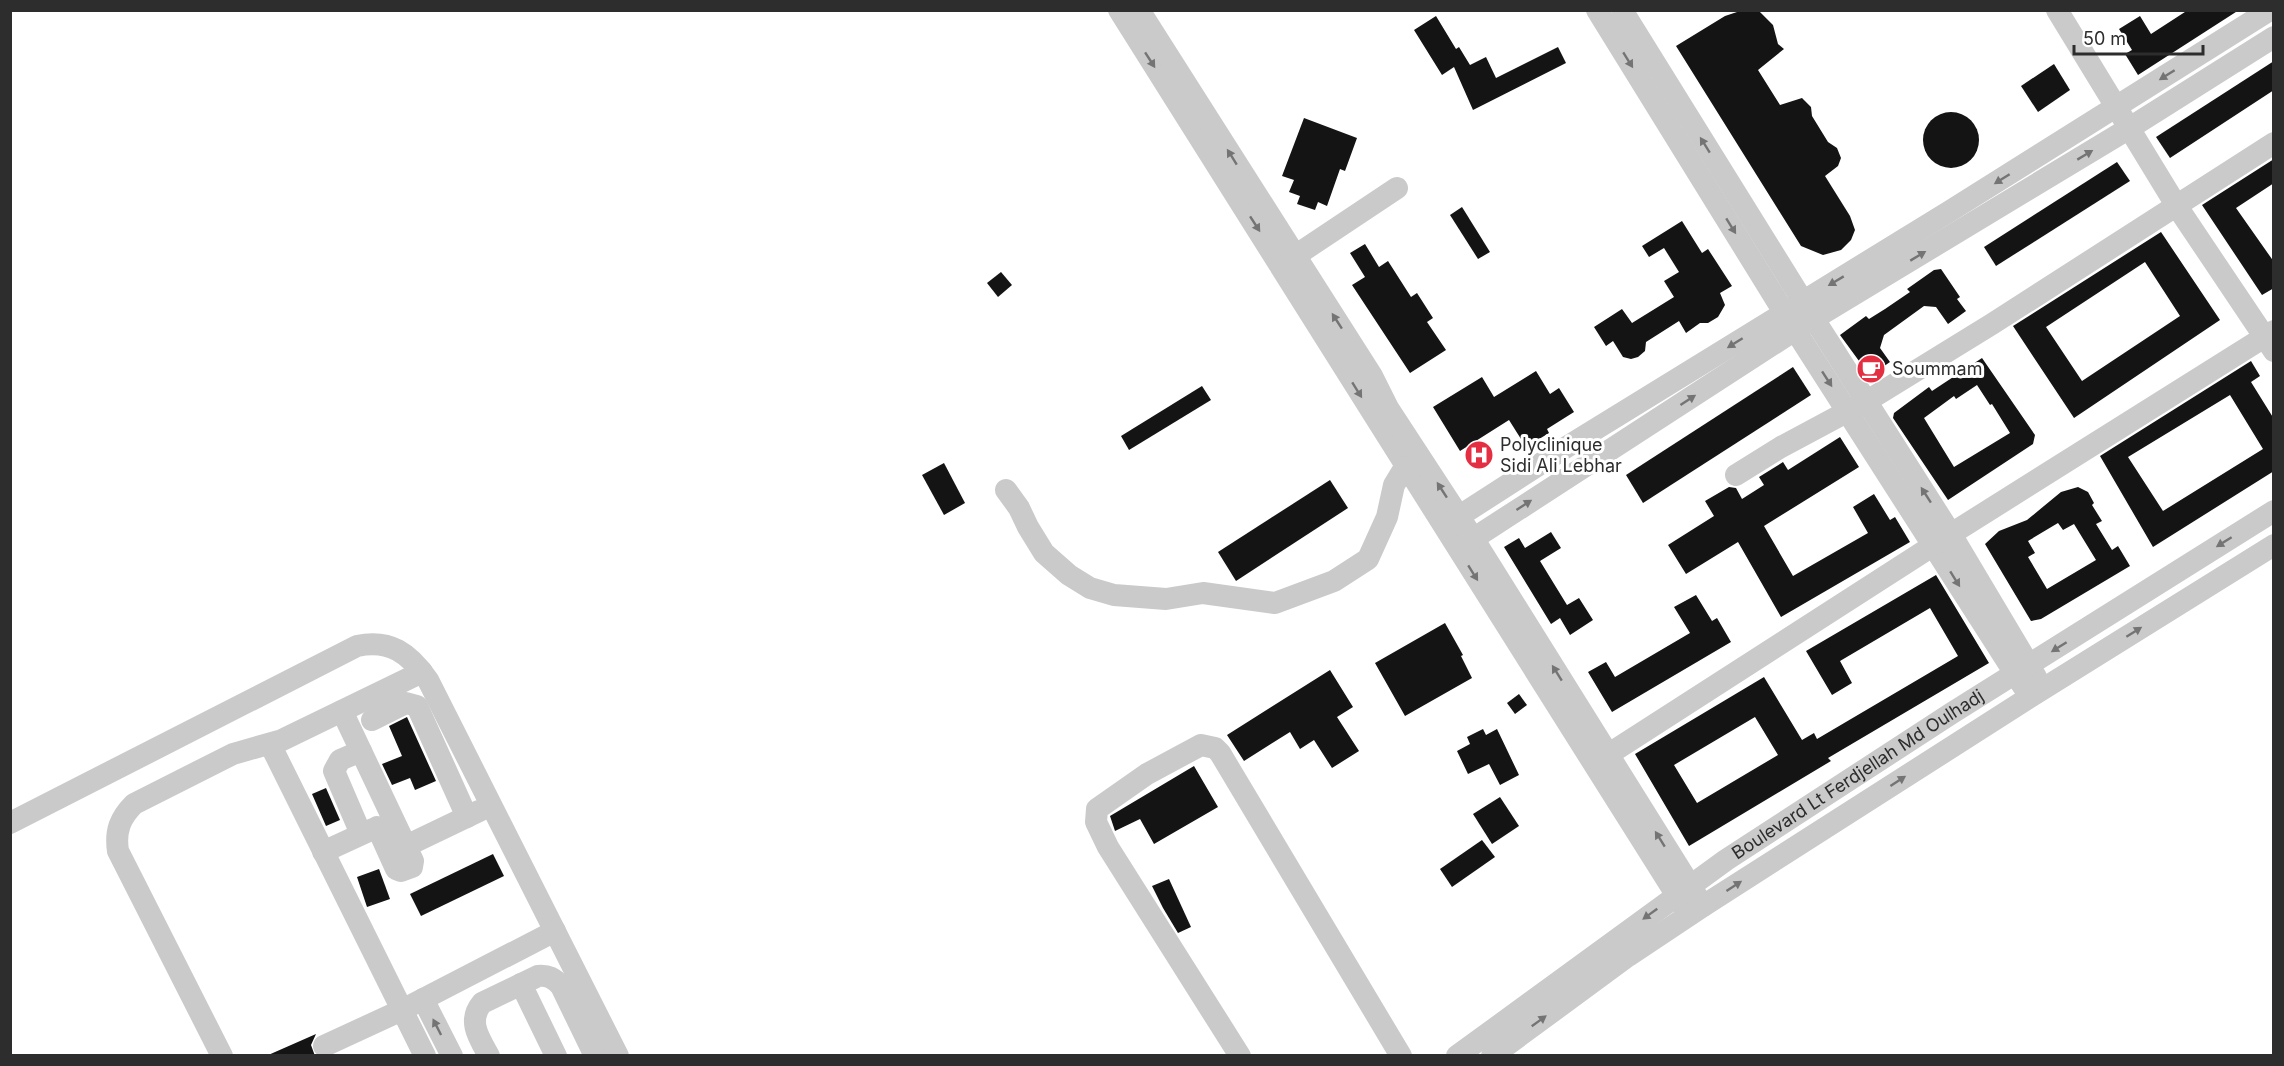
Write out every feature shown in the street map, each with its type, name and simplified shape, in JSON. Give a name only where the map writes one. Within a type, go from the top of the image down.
[{"type":"street","points":[[1119,10],[1281,265],[1405,467],[1451,522]]},
{"type":"street","points":[[1139,10],[1372,376],[1451,522],[1696,910]]},
{"type":"street","points":[[1597,10],[1857,406],[1943,540],[2036,693]]},
{"type":"street","points":[[1622,10],[1799,316]]},
{"type":"street","points":[[1601,759],[1943,540],[2271,340],[2176,205],[2057,10]]},
{"type":"street","points":[[1465,544],[1799,316],[2115,107],[2270,10]]},
{"type":"street","points":[[1451,522],[1565,448],[2128,129],[2274,37]]},
{"type":"street","points":[[1736,475],[1781,447],[1857,406],[2002,318],[2274,143]]},
{"type":"street","points":[[1295,256],[1397,188]]},
{"type":"street","points":[[1006,490],[1019,508],[1044,553],[1069,576],[1090,588],[1114,595],[1166,599],[1203,593],[1275,603],[1334,581],[1368,559],[1387,517],[1394,485],[1405,467]]},
{"type":"street","name":"Boulevard Lt Ferdjellah Md Oulhadj","points":[[1469,1052],[1726,860],[1942,719],[2274,511]]},
{"type":"street","name":"Boulevard Lt Ferdjellah Md Oulhadj","points":[[1492,1056],[1628,956],[1696,910],[2036,693],[2274,545]]},
{"type":"street","points":[[10,823],[357,646],[369,643],[394,648],[405,654],[422,672],[555,931],[595,1056]]},
{"type":"street","points":[[222,1056],[123,864],[116,838],[125,813],[134,804],[242,750],[270,744],[422,672]]},
{"type":"street","points":[[372,720],[406,703],[417,706],[467,817]]},
{"type":"street","points":[[342,711],[379,826],[395,867],[400,871],[413,864],[406,846],[492,805]]},
{"type":"street","points":[[270,744],[425,1056]]},
{"type":"street","points":[[1240,1056],[1108,847],[1095,816],[1097,809],[1147,774],[1201,745],[1215,748],[1220,753],[1391,1052]]},
{"type":"street","points":[[356,753],[337,763],[334,771],[379,826]]},
{"type":"street","points":[[323,852],[379,826]]},
{"type":"street","points":[[324,1046],[349,1046],[402,1010],[555,931]]},
{"type":"street","points":[[489,1056],[476,1031],[477,1009],[482,1003],[538,976],[551,977],[561,986],[576,994],[618,1056]]},
{"type":"street","points":[[521,984],[556,1056]]},
{"type":"street","points":[[423,999],[452,1056]]},
{"type":"building","points":[[1743,10],[1758,10],[1773,25],[1778,44],[1784,49],[1758,70],[1780,105],[1802,98],[1811,107],[1812,116],[1828,142],[1837,148],[1841,158],[1838,166],[1825,176],[1850,216],[1855,230],[1851,240],[1841,250],[1823,255],[1801,246],[1676,46],[1725,16]]},
{"type":"building","points":[[2188,10],[2239,10],[2138,75],[2125,54],[2132,50],[2119,29],[2140,16],[2151,34]]},
{"type":"building","points":[[1436,16],[1456,49],[1459,47],[1470,65],[1486,57],[1496,78],[1558,47],[1566,63],[1473,110],[1454,67],[1442,75],[1414,30]]},
{"type":"building","points":[[2274,61],[2274,90],[2170,158],[2156,137]]},
{"type":"building","points":[[2054,64],[2070,90],[2038,112],[2021,86]]},
{"type":"building","points":[[1945,112],[1957,112],[1967,116],[1975,124],[1979,140],[1975,156],[1967,164],[1957,168],[1945,168],[1935,164],[1927,156],[1923,146],[1923,134],[1927,124],[1935,116]]},
{"type":"building","points":[[1304,118],[1357,138],[1345,171],[1340,169],[1327,206],[1318,202],[1315,210],[1297,204],[1300,196],[1289,192],[1294,180],[1282,176]]},
{"type":"building","points":[[2274,159],[2274,183],[2236,208],[2274,262],[2274,288],[2262,295],[2202,205]]},
{"type":"building","points":[[2117,162],[2130,181],[1996,266],[1984,247]]},
{"type":"building","points":[[1462,207],[1490,252],[1478,259],[1450,215]]},
{"type":"building","points":[[1682,221],[1702,253],[1708,249],[1732,286],[1720,293],[1725,305],[1718,317],[1708,323],[1700,323],[1686,333],[1679,321],[1646,342],[1645,351],[1638,357],[1631,359],[1623,357],[1613,341],[1606,346],[1594,327],[1622,309],[1632,323],[1674,297],[1664,281],[1679,272],[1664,248],[1649,257],[1642,246]]},
{"type":"building","points":[[2161,232],[2220,320],[2074,418],[2013,326]],"holes":[[[2145,262],[2180,316],[2082,381],[2046,327]]]},
{"type":"building","points":[[1365,244],[1379,267],[1388,261],[1411,297],[1417,293],[1433,318],[1427,322],[1446,350],[1410,373],[1352,285],[1365,277],[1350,253]]},
{"type":"building","points":[[1941,269],[1960,297],[1957,299],[1966,311],[1948,324],[1936,307],[1924,306],[1884,335],[1880,348],[1890,362],[1870,376],[1840,335],[1866,316],[1869,319],[1910,292],[1907,289],[1934,270]]},
{"type":"building","points":[[1001,272],[1012,285],[998,297],[987,283]]},
{"type":"building","points":[[1982,358],[2035,435],[2033,444],[1948,500],[1893,418],[1894,413],[1929,387],[1932,391]],"holes":[[[1977,385],[1990,405],[1992,404],[2010,433],[1954,467],[1924,418],[1954,396],[1956,399]]]},
{"type":"building","points":[[2251,361],[2260,376],[2251,382],[2274,419],[2274,471],[2153,547],[2100,456]],"holes":[[[2230,395],[2263,449],[2163,511],[2128,457]]]},
{"type":"building","points":[[1793,367],[1811,395],[1643,503],[1626,475]]},
{"type":"building","points":[[1536,371],[1550,394],[1559,388],[1574,412],[1547,429],[1549,433],[1526,447],[1509,420],[1460,451],[1433,407],[1482,377],[1494,397]]},
{"type":"building","points":[[1202,386],[1211,400],[1129,450],[1121,436]]},
{"type":"building","points":[[1840,437],[1859,467],[1764,526],[1793,576],[1868,533],[1853,507],[1874,494],[1890,520],[1895,517],[1910,542],[1781,617],[1738,542],[1686,574],[1668,545],[1714,516],[1705,501],[1729,487],[1736,488],[1742,499],[1764,485],[1759,477],[1783,462],[1788,470]]},
{"type":"building","points":[[944,463],[965,503],[944,515],[922,475]]},
{"type":"building","points":[[1330,480],[1348,508],[1236,581],[1218,552]]},
{"type":"building","points":[[2078,487],[2088,492],[2094,503],[2092,505],[2102,521],[2096,524],[2112,550],[2118,546],[2130,566],[2041,619],[2031,621],[1985,544],[1999,531],[2027,520],[2061,492]],"holes":[[[2058,523],[2063,530],[2074,524],[2096,560],[2047,589],[2028,557],[2035,553],[2028,541]]]},
{"type":"building","points":[[1551,532],[1561,548],[1540,561],[1567,605],[1579,598],[1593,620],[1570,635],[1560,618],[1551,624],[1504,547],[1519,538],[1525,548]]},
{"type":"building","points":[[1936,575],[1989,663],[1828,758],[1831,761],[1689,846],[1635,754],[1764,677],[1802,740],[1814,733],[1817,739],[1958,656],[1930,608],[1840,661],[1852,683],[1832,695],[1806,651]],"holes":[[[1755,717],[1778,755],[1697,803],[1674,765]]]},
{"type":"building","points":[[1696,595],[1712,621],[1717,618],[1731,642],[1612,712],[1588,672],[1606,662],[1615,677],[1690,633],[1674,607]]},
{"type":"building","points":[[1445,623],[1463,655],[1461,656],[1472,678],[1405,716],[1375,663]]},
{"type":"building","points":[[1330,670],[1353,707],[1337,717],[1359,751],[1332,768],[1314,740],[1300,749],[1290,732],[1244,761],[1227,735]]},
{"type":"building","points":[[1519,694],[1527,705],[1515,714],[1507,703]]},
{"type":"building","points":[[407,717],[436,781],[415,790],[410,778],[392,785],[382,764],[402,756],[389,726]]},
{"type":"building","points":[[1483,729],[1486,735],[1497,729],[1519,775],[1500,785],[1489,764],[1468,774],[1457,751],[1470,744],[1467,737]]},
{"type":"building","points":[[1194,766],[1218,807],[1154,844],[1140,819],[1115,831],[1110,816]]},
{"type":"building","points":[[326,788],[340,820],[326,826],[312,794]]},
{"type":"building","points":[[1500,797],[1519,826],[1492,844],[1473,814]]},
{"type":"building","points":[[1482,840],[1495,857],[1452,887],[1440,869]]},
{"type":"building","points":[[493,854],[504,876],[421,916],[410,894]]},
{"type":"building","points":[[379,869],[390,899],[367,907],[357,877]]},
{"type":"building","points":[[1169,879],[1191,927],[1178,933],[1152,886]]},
{"type":"building","points":[[316,1034],[311,1045],[315,1056],[266,1056]]},
{"type":"place","name":"Soummam","points":[[1871,369]]},
{"type":"place","name":"Polyclinique Sidi Ali Lebhar","points":[[1479,455]]}]
